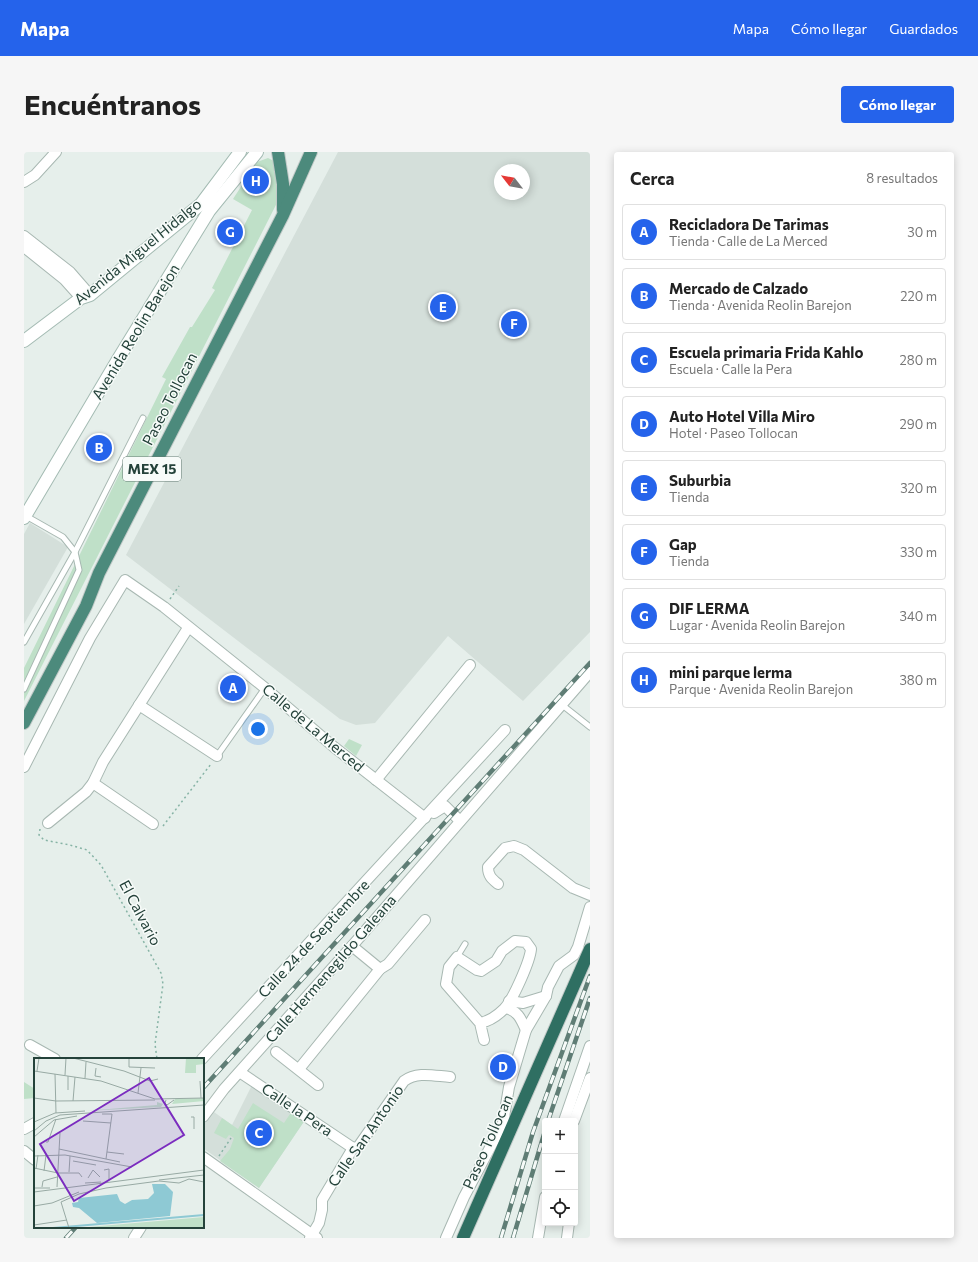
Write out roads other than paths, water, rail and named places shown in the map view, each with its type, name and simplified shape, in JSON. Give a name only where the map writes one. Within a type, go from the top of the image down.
[{"type":"highway","points":[[278,152],[283,184],[283,215]]},
{"type":"highway","name":"Paseo Tollocan","points":[[24,723],[86,606],[99,573],[283,215],[311,152]]},
{"type":"highway","name":"Paseo Tollocan","points":[[463,1238],[590,949]]},
{"type":"main road","name":"Avenida Miguel Hidalgo","points":[[24,341],[205,208],[240,152]]},
{"type":"main road","name":"Avenida Reolin Barejon","points":[[25,517],[205,208],[257,152]]},
{"type":"street","points":[[24,182],[35,175],[56,152]]},
{"type":"street","points":[[24,236],[67,276],[85,296]]},
{"type":"street","points":[[24,247],[67,276]]},
{"type":"street","name":"Calle de La Merced","points":[[24,767],[90,638],[125,580],[164,607],[188,628],[265,688],[334,747],[425,818]]},
{"type":"street","points":[[48,823],[86,792],[93,783],[103,762],[188,628]]},
{"type":"street","points":[[376,780],[470,665]]},
{"type":"street","name":"Calle Hermenegildo Galeana","points":[[204,1116],[224,1089],[241,1072],[352,946],[590,672]]},
{"type":"street","points":[[139,705],[217,756]]},
{"type":"street","name":"Calle 24 de Septiembre","points":[[203,1058],[505,730]]},
{"type":"street","points":[[93,783],[153,824]]},
{"type":"street","points":[[425,818],[445,806],[460,821]]},
{"type":"street","points":[[498,884],[491,878],[488,868],[505,848],[514,846],[524,850],[573,888],[590,895]]},
{"type":"street","points":[[446,1238],[464,1197],[503,1123],[509,1087],[526,1030],[546,996],[548,987],[559,966],[574,955],[578,947],[590,908]]},
{"type":"street","points":[[299,1069],[380,968],[388,964],[425,920]]},
{"type":"street","points":[[480,1023],[495,1018],[508,1005],[527,964],[531,949],[526,942],[515,941],[502,951],[496,961],[481,971],[457,957],[449,966],[446,984],[471,1010],[480,1023],[484,1040]]},
{"type":"street","points":[[352,946],[380,968]]},
{"type":"street","points":[[508,1005],[523,1004],[546,996]]},
{"type":"street","points":[[508,1005],[521,1018],[526,1030]]},
{"type":"street","points":[[30,1046],[53,1058]]},
{"type":"street","points":[[565,1118],[590,1046]]},
{"type":"street","points":[[276,1052],[318,1085]]},
{"type":"street","name":"Calle la Pera","points":[[241,1072],[353,1148]]},
{"type":"street","name":"Calle San Antonio","points":[[314,1237],[322,1210],[322,1200],[353,1148],[358,1147],[404,1081],[411,1076],[419,1075],[450,1077]]},
{"type":"street","points":[[575,1118],[590,1078]]},
{"type":"street","points":[[24,1129],[34,1124]]},
{"type":"street","points":[[24,1151],[34,1159]]},
{"type":"street","points":[[204,1158],[314,1237]]},
{"type":"street","points":[[538,1238],[542,1215]]},
{"type":"street","points":[[567,1238],[569,1226]]},
{"type":"street","points":[[134,1238],[140,1228]]},
{"type":"lane","points":[[24,642],[75,552],[143,418]]},
{"type":"lane","points":[[24,690],[79,570],[75,552],[63,537],[25,517]]},
{"type":"lane","points":[[217,756],[265,688]]},
{"type":"lane","points":[[561,704],[590,727]]},
{"type":"lane","points":[[457,957],[465,944]]},
{"type":"railway","points":[[204,1087],[590,663]]},
{"type":"railway","points":[[501,1238],[533,1132],[590,976]]},
{"type":"railway","points":[[549,1118],[590,998]]},
{"type":"railway","points":[[513,1238],[542,1141]]},
{"type":"railway","points":[[66,1238],[75,1228]]},
{"type":"place","name":"mini parque lerma","points":[[256,181]]},
{"type":"place","name":"DIF LERMA","points":[[230,232]]},
{"type":"place","name":"Suburbia","points":[[443,307]]},
{"type":"place","name":"Gap","points":[[514,324]]},
{"type":"place","name":"Mercado de Calzado","points":[[99,448]]},
{"type":"place","name":"Recicladora De Tarimas","points":[[233,688]]},
{"type":"place","name":"Auto Hotel Villa Miro","points":[[503,1067]]},
{"type":"place","name":"Escuela primaria Frida Kahlo","points":[[259,1133]]}]
